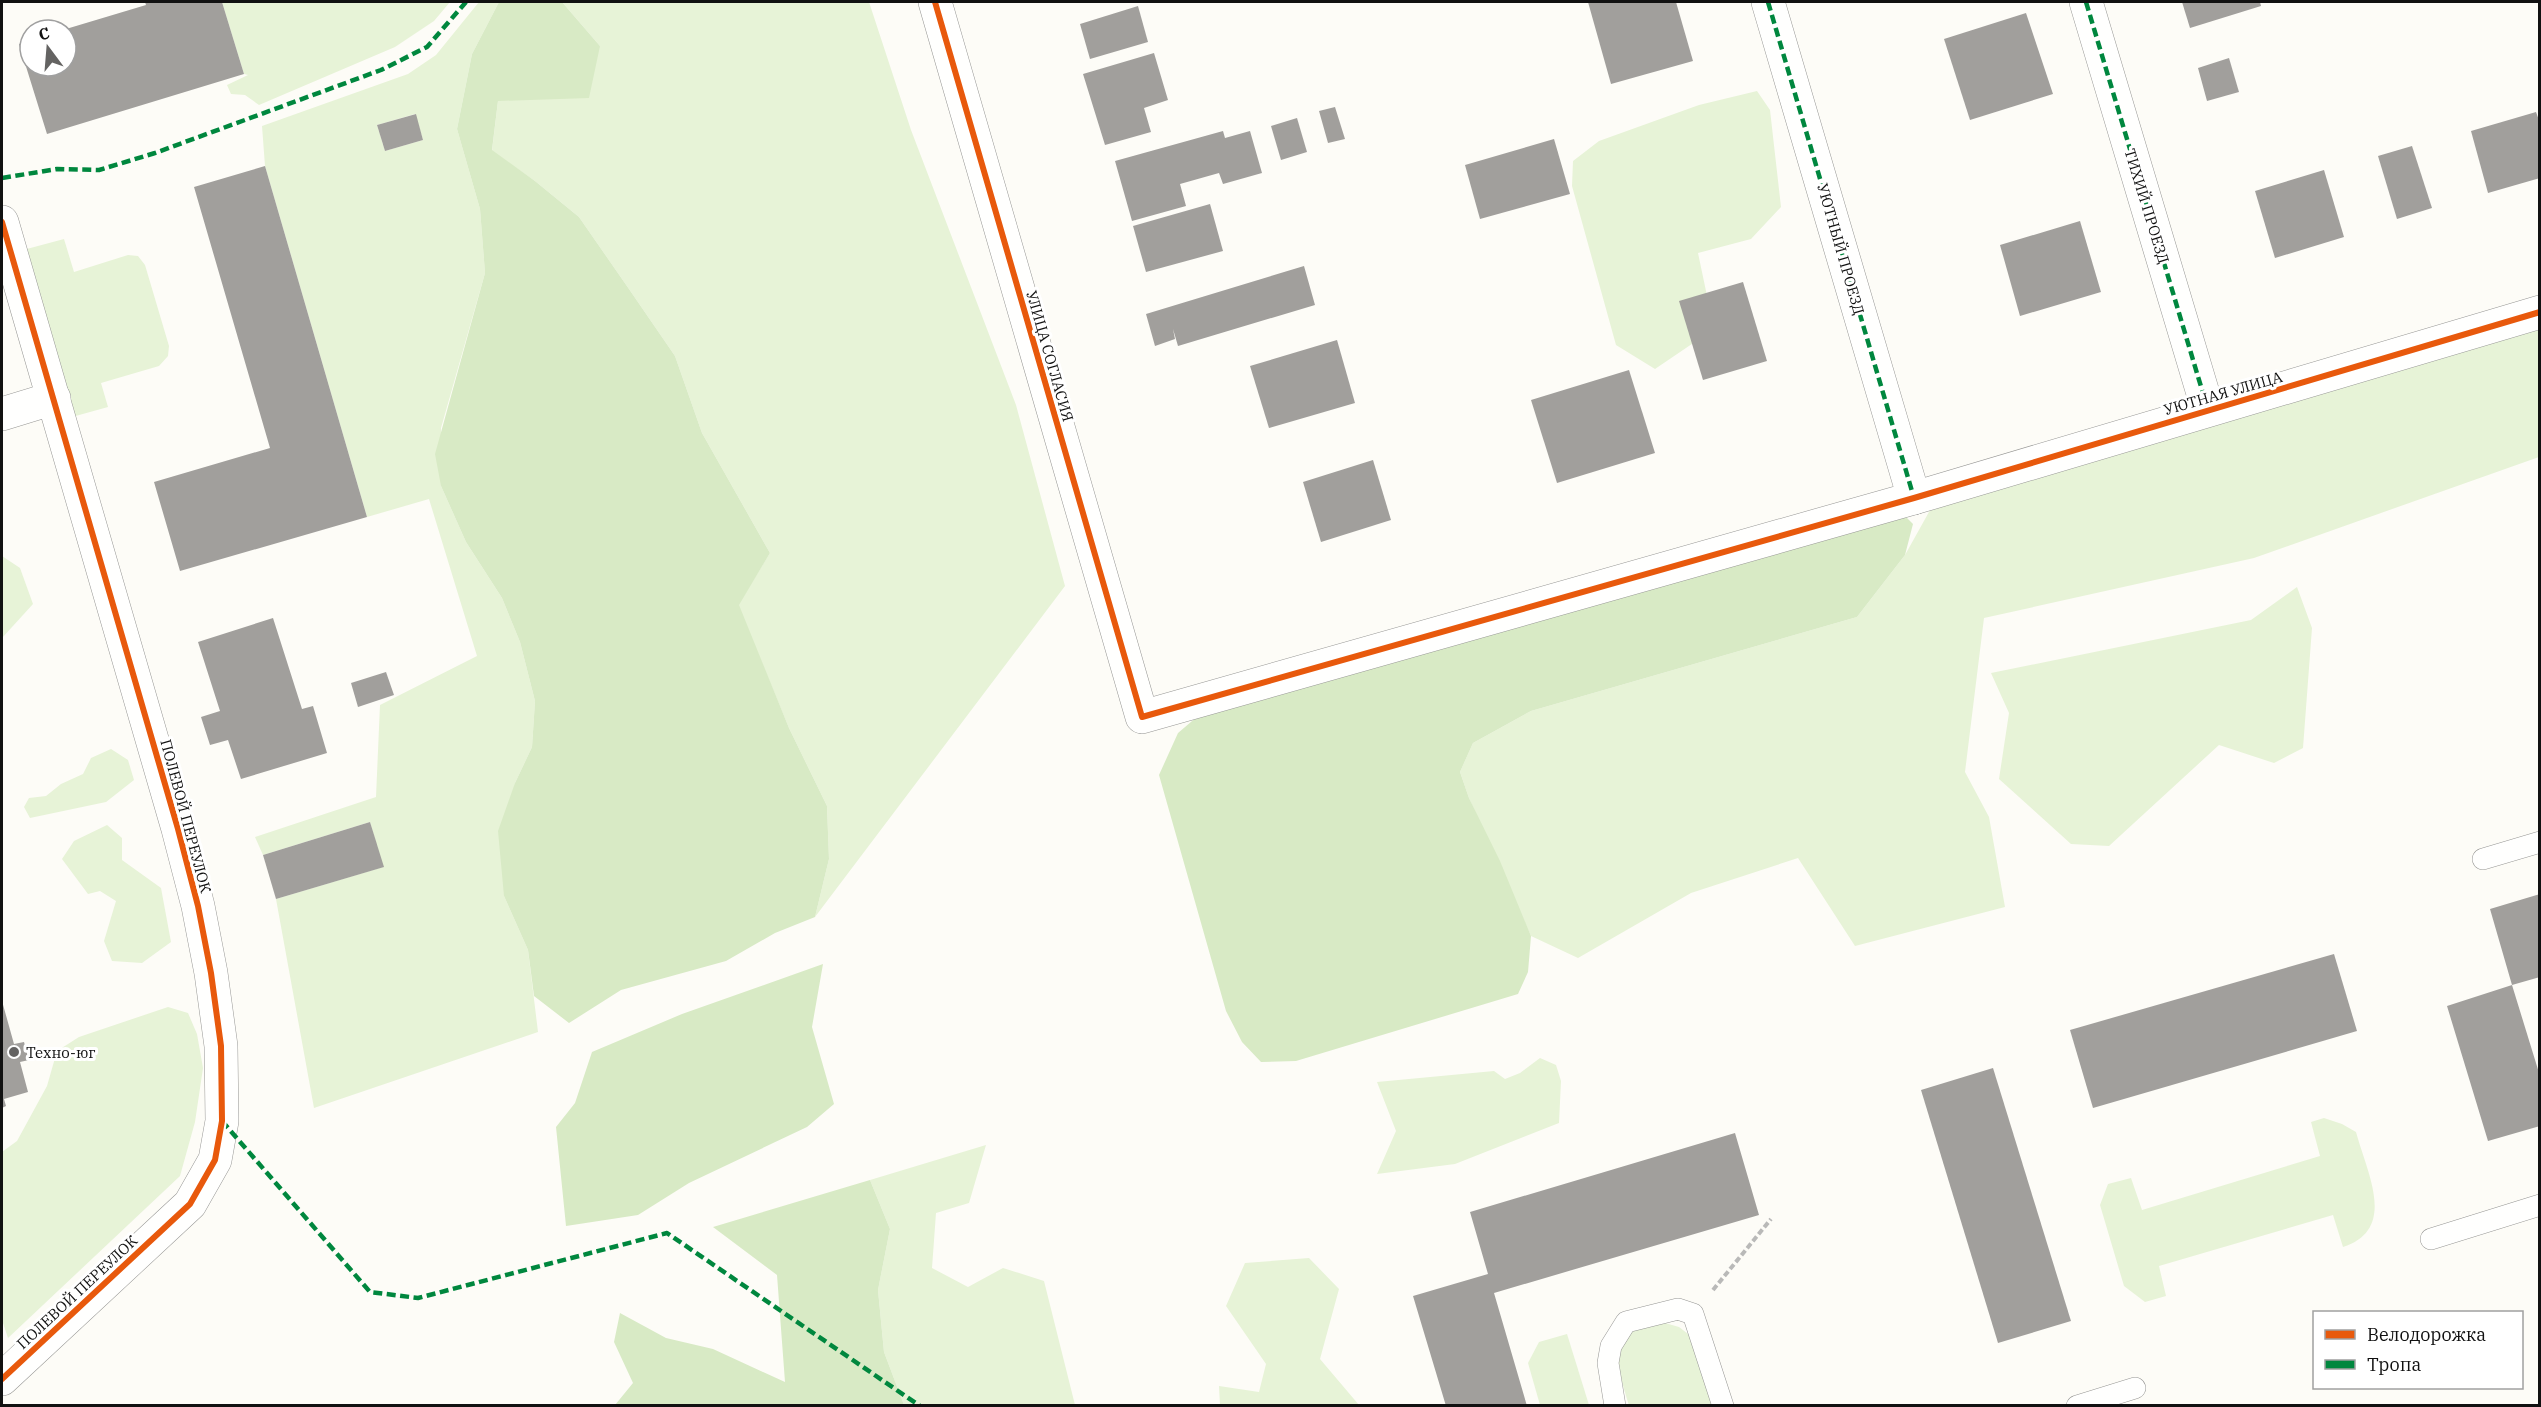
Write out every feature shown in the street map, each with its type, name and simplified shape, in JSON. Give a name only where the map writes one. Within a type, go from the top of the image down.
[{"type":"street","name":"УЛИЦА СОГЛАСИЯ","points":[[935,2],[1143,717]]},
{"type":"street","name":"УЮТНЫЙ ПРОЕЗД","points":[[1768,2],[1914,498]]},
{"type":"street","name":"ТИХИЙ ПРОЕЗД","points":[[2086,2],[2208,410]]},
{"type":"street","name":"ПОЛЕВОЙ ПЕРЕУЛОК","points":[[2,222],[178,829],[198,906],[211,973],[221,1046],[222,1121],[215,1160],[190,1204],[2,1379]]},
{"type":"street","name":"УЮТНАЯ УЛИЦА","points":[[1143,717],[1914,498],[2540,312]]},
{"type":"street","points":[[2,414],[54,398]]},
{"type":"lane","points":[[2483,859],[2540,842]]},
{"type":"lane","points":[[2431,1239],[2540,1205]]},
{"type":"lane","points":[[1615,1406],[1608,1364],[1611,1346],[1626,1322],[1678,1309],[1693,1314],[1723,1406]]},
{"type":"lane","points":[[2077,1406],[2135,1388]]},
{"type":"path","points":[[1693,1314],[1771,1219]]},
{"type":"green space","points":[[222,2],[450,2],[434,21],[395,47],[259,105],[245,95],[231,94],[227,85],[248,75],[244,74]]},
{"type":"green space","points":[[479,2],[499,2],[472,54],[457,129],[480,209],[485,273],[441,428],[441,486],[466,542],[502,598],[520,642],[535,701],[532,747],[515,783],[504,896],[528,950],[538,1032],[314,1108],[276,899],[383,867],[370,822],[263,855],[255,837],[376,797],[380,705],[477,656],[429,499],[367,517],[265,166],[262,126],[408,74],[436,55]],"holes":[[[415,114],[423,140],[385,151],[377,125]]]},
{"type":"green space","points":[[499,2],[562,2],[600,46],[589,98],[498,101],[492,150],[579,217],[675,356],[702,433],[770,553],[739,605],[789,728],[827,806],[829,859],[815,917],[775,933],[726,961],[621,990],[569,1023],[534,996],[528,950],[504,896],[498,831],[515,783],[532,747],[535,701],[520,642],[502,598],[466,542],[441,486],[435,454],[485,273],[480,209],[457,129],[472,54]]},
{"type":"green space","points":[[562,2],[869,2],[911,130],[1016,405],[1065,586],[815,917],[829,859],[827,806],[789,728],[738,605],[770,553],[702,433],[675,356],[629,289],[579,217],[535,181],[492,151],[498,101],[600,46]]},
{"type":"green space","points":[[1757,91],[1770,110],[1781,207],[1751,239],[1698,253],[1714,329],[1655,369],[1616,345],[1572,186],[1573,161],[1599,141],[1699,105]]},
{"type":"green space","points":[[64,239],[74,272],[128,255],[138,256],[145,265],[169,346],[168,356],[159,366],[101,383],[108,407],[72,417],[23,250]]},
{"type":"green space","points":[[2539,328],[2539,457],[2254,558],[1984,618],[1965,772],[1989,817],[2005,907],[1855,946],[1798,858],[1691,893],[1578,958],[1531,936],[1469,798],[1460,772],[1473,743],[1531,711],[1857,617],[1905,555],[1934,503]]},
{"type":"green space","points":[[1880,491],[1913,524],[1905,555],[1857,617],[1531,711],[1473,743],[1460,772],[1469,798],[1500,861],[1531,936],[1528,972],[1518,994],[1296,1061],[1261,1062],[1242,1042],[1226,1011],[1159,775],[1178,733],[1205,710]]},
{"type":"green space","points":[[2,556],[20,568],[33,604],[2,638]]},
{"type":"green space","points":[[2297,587],[2312,628],[2303,748],[2274,763],[2219,745],[2109,846],[2071,844],[1999,779],[2009,713],[1991,673],[2251,620]]},
{"type":"green space","points":[[111,749],[128,760],[134,780],[106,802],[30,818],[24,807],[29,798],[46,796],[61,784],[83,774],[91,758]]},
{"type":"green space","points":[[107,825],[122,838],[122,860],[161,888],[171,942],[142,963],[112,961],[104,941],[116,901],[100,891],[88,894],[62,859],[74,841]]},
{"type":"green space","points":[[823,964],[812,1027],[834,1104],[807,1127],[689,1183],[638,1215],[566,1226],[556,1127],[575,1103],[592,1052],[682,1014]]},
{"type":"green space","points":[[168,1007],[188,1013],[197,1034],[203,1068],[195,1122],[180,1176],[8,1338],[2,1320],[2,1152],[17,1141],[47,1086],[57,1051],[79,1037]]},
{"type":"green space","points":[[1540,1058],[1556,1065],[1561,1081],[1559,1123],[1455,1164],[1377,1174],[1396,1131],[1377,1082],[1494,1071],[1505,1079],[1520,1073]]},
{"type":"green space","points":[[2324,1118],[2356,1132],[2366,1165],[2374,1198],[2374,1214],[2370,1227],[2360,1239],[2343,1247],[2333,1215],[2159,1266],[2166,1296],[2145,1302],[2124,1286],[2100,1205],[2108,1184],[2131,1178],[2142,1210],[2320,1156],[2311,1122]]},
{"type":"green space","points":[[986,1145],[969,1203],[936,1213],[932,1268],[968,1287],[1003,1268],[1044,1281],[1075,1405],[904,1405],[884,1352],[878,1290],[890,1229],[870,1180]]},
{"type":"green space","points":[[870,1180],[890,1229],[878,1290],[884,1352],[904,1405],[615,1405],[633,1383],[614,1342],[620,1313],[666,1338],[713,1349],[785,1382],[777,1275],[713,1227]]},
{"type":"green space","points":[[1309,1258],[1339,1289],[1320,1359],[1359,1405],[1220,1405],[1219,1386],[1259,1392],[1266,1364],[1226,1306],[1245,1263]]},
{"type":"green space","points":[[1665,1323],[1679,1327],[1692,1337],[1717,1405],[1629,1405],[1619,1363],[1622,1343],[1637,1328]]},
{"type":"green space","points":[[1567,1334],[1589,1405],[1540,1405],[1528,1363],[1539,1342]]},
{"type":"building","points":[[145,2],[222,2],[244,74],[47,134],[30,78],[78,78],[78,25],[146,5]]},
{"type":"building","points":[[1588,2],[1676,2],[1693,61],[1611,84]]},
{"type":"building","points":[[2182,2],[2260,2],[2261,6],[2190,28]]},
{"type":"building","points":[[1138,6],[1148,42],[1090,59],[1080,24]]},
{"type":"building","points":[[2026,13],[2053,94],[1970,120],[1944,39]]},
{"type":"building","points":[[1154,53],[1168,100],[1144,108],[1151,132],[1105,145],[1083,74]]},
{"type":"building","points":[[2229,58],[2239,92],[2207,101],[2198,68]]},
{"type":"building","points":[[1335,107],[1345,139],[1328,143],[1319,111]]},
{"type":"building","points":[[2536,112],[2540,123],[2540,178],[2488,193],[2471,131]]},
{"type":"building","points":[[416,114],[423,140],[385,151],[377,125]]},
{"type":"building","points":[[1297,118],[1307,152],[1281,160],[1271,126]]},
{"type":"building","points":[[1223,131],[1225,138],[1250,131],[1262,173],[1223,184],[1219,173],[1180,184],[1186,206],[1132,221],[1115,161]]},
{"type":"building","points":[[1554,139],[1570,194],[1480,219],[1465,165]]},
{"type":"building","points":[[2412,146],[2432,208],[2397,219],[2378,156]]},
{"type":"building","points":[[265,166],[367,517],[180,571],[154,482],[270,448],[194,187]]},
{"type":"building","points":[[2324,170],[2344,237],[2275,258],[2255,191]]},
{"type":"building","points":[[1210,204],[1223,251],[1146,272],[1133,226]]},
{"type":"building","points":[[2080,221],[2101,292],[2020,316],[2000,245]]},
{"type":"building","points":[[1304,266],[1315,305],[1178,346],[1173,329],[1175,339],[1155,346],[1146,314]]},
{"type":"building","points":[[1743,282],[1767,361],[1703,380],[1679,301]]},
{"type":"building","points":[[1337,340],[1355,403],[1269,428],[1250,366]]},
{"type":"building","points":[[1629,370],[1655,453],[1557,483],[1531,400]]},
{"type":"building","points":[[1373,460],[1391,520],[1321,542],[1303,482]]},
{"type":"building","points":[[273,618],[302,709],[313,706],[327,753],[241,779],[228,740],[210,745],[201,717],[220,711],[198,642]]},
{"type":"building","points":[[386,672],[394,695],[358,707],[351,683]]},
{"type":"building","points":[[370,822],[384,867],[276,899],[263,855]]},
{"type":"building","points":[[2540,894],[2540,977],[2512,985],[2490,909]]},
{"type":"building","points":[[2334,954],[2357,1031],[2093,1108],[2070,1030]]},
{"type":"building","points":[[2512,985],[2540,1076],[2540,1126],[2488,1141],[2447,1006]]},
{"type":"building","name":"Техно-юг","points":[[2,1001],[14,1044],[24,1042],[29,1060],[20,1062],[28,1092],[4,1099],[6,1106],[2,1108]]},
{"type":"building","points":[[1993,1068],[2071,1321],[1998,1343],[1921,1090]]},
{"type":"building","points":[[1735,1133],[1759,1215],[1494,1293],[1527,1406],[1446,1406],[1413,1296],[1488,1274],[1470,1212]]},
{"type":"marked path","points":[[2,178],[57,169],[99,170],[155,153],[381,70],[427,47],[466,2]]},
{"type":"marked path","points":[[1768,2],[1914,498]]},
{"type":"marked path","points":[[2086,2],[2208,410]]},
{"type":"marked path","points":[[222,1121],[370,1292],[418,1298],[667,1233],[920,1406]]},
{"type":"cycle path","points":[[935,2],[1142,717],[1914,498],[2540,312]]},
{"type":"cycle path","points":[[2,222],[178,829],[198,906],[211,973],[221,1046],[222,1121],[215,1160],[190,1204],[2,1379]]},
{"type":"place","name":"Техно-юг","points":[[14,1052]]}]
